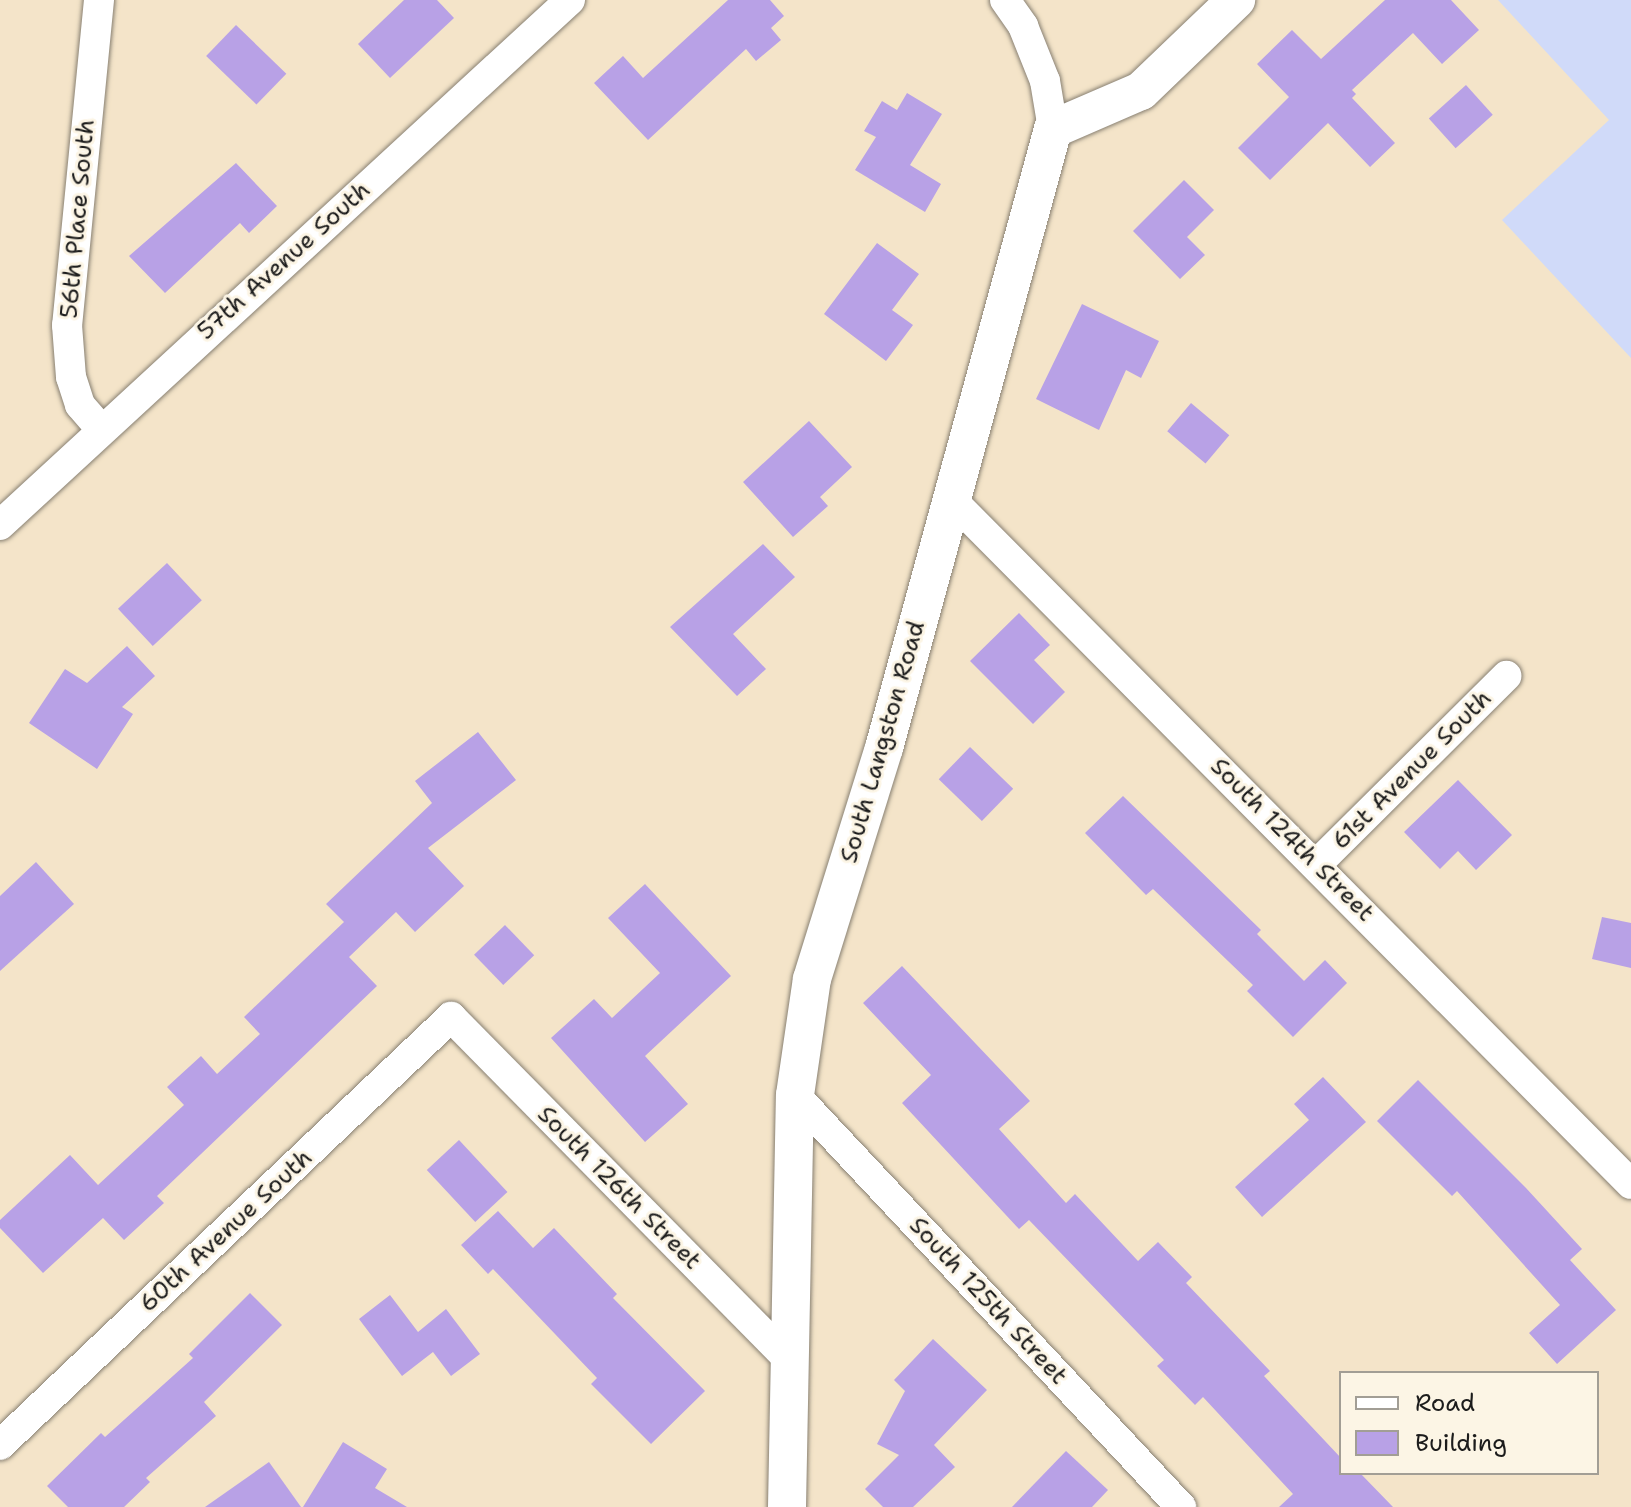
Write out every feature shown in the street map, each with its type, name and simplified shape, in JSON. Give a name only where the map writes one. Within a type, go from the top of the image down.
[{"type":"street","name":"56th Place South","points":[[99,0],[67,325],[71,377],[80,405],[101,429]]},
{"type":"street","name":"57th Avenue South","points":[[0,525],[570,0]]},
{"type":"street","name":"South Langston Road","points":[[787,1507],[787,1358],[795,1095],[812,979],[884,748],[1053,129],[1045,81],[1023,26],[1005,0]]},
{"type":"street","points":[[1053,129],[1141,91],[1236,0]]},
{"type":"street","name":"South 124th Street","points":[[951,499],[1317,864],[1631,1184]]},
{"type":"street","name":"61st Avenue South","points":[[1317,864],[1506,676]]},
{"type":"street","name":"South 126th Street","points":[[451,1017],[787,1358]]},
{"type":"street","name":"60th Avenue South","points":[[0,1445],[451,1017]]},
{"type":"street","name":"South 125th Street","points":[[795,1095],[1181,1507]]},
{"type":"shaded area","points":[[1498,0],[1631,0],[1631,358],[1502,220],[1609,120]]},
{"type":"building","points":[[404,0],[437,0],[454,18],[390,78],[358,44]]},
{"type":"building","points":[[728,0],[770,0],[784,16],[771,28],[781,40],[756,61],[746,49],[648,140],[594,83],[623,56],[643,78]]},
{"type":"building","points":[[1385,0],[1451,0],[1479,30],[1442,64],[1413,33],[1352,90],[1356,94],[1352,98],[1395,143],[1370,167],[1328,123],[1270,180],[1238,148],[1289,97],[1257,64],[1292,30],[1321,59]]},
{"type":"building","points":[[236,25],[286,74],[256,105],[206,56]]},
{"type":"building","points":[[1466,85],[1493,115],[1456,148],[1429,118]]},
{"type":"building","points":[[907,93],[942,114],[910,165],[941,184],[925,212],[855,170],[876,137],[864,131],[882,101],[897,110]]},
{"type":"building","points":[[236,163],[277,206],[249,233],[240,223],[165,293],[129,256]]},
{"type":"building","points":[[1184,180],[1214,210],[1187,237],[1205,255],[1180,279],[1133,231]]},
{"type":"building","points":[[877,243],[919,274],[892,310],[913,325],[886,361],[824,314]]},
{"type":"building","points":[[1082,304],[1159,341],[1141,378],[1126,370],[1099,430],[1036,399]]},
{"type":"building","points":[[1191,403],[1229,435],[1206,463],[1167,431]]},
{"type":"building","points":[[809,421],[852,467],[820,497],[828,506],[793,537],[743,482]]},
{"type":"building","points":[[763,544],[795,577],[733,634],[766,669],[737,696],[670,627]]},
{"type":"building","points":[[167,563],[202,600],[153,646],[118,609]]},
{"type":"building","points":[[1019,613],[1050,645],[1034,660],[1065,692],[1033,724],[970,661]]},
{"type":"building","points":[[127,646],[155,676],[122,707],[133,714],[97,769],[29,723],[65,669],[87,683]]},
{"type":"building","points":[[478,732],[516,780],[428,848],[464,886],[415,932],[396,912],[349,957],[377,986],[157,1196],[164,1203],[124,1240],[103,1218],[43,1273],[0,1228],[0,1220],[70,1155],[98,1185],[184,1105],[167,1087],[201,1056],[217,1074],[260,1034],[244,1017],[344,922],[326,904],[432,803],[415,781]]},
{"type":"building","points":[[970,747],[1013,789],[982,821],[939,779]]},
{"type":"building","points":[[1458,780],[1512,835],[1476,870],[1458,851],[1440,869],[1404,832]]},
{"type":"building","points":[[1123,796],[1261,930],[1257,934],[1304,981],[1325,960],[1347,983],[1293,1037],[1247,991],[1253,985],[1153,889],[1146,895],[1085,833]]},
{"type":"building","points":[[36,862],[74,904],[0,971],[0,896]]},
{"type":"building","points":[[645,884],[731,976],[645,1056],[688,1104],[645,1142],[551,1038],[594,999],[612,1018],[660,973],[608,918]]},
{"type":"building","points":[[1602,917],[1631,923],[1631,968],[1592,959]]},
{"type":"building","points":[[505,925],[534,955],[503,985],[474,955]]},
{"type":"building","points":[[902,966],[1030,1101],[999,1129],[1066,1203],[1075,1194],[1138,1261],[1158,1242],[1192,1277],[1186,1283],[1270,1371],[1264,1376],[1339,1456],[1339,1475],[1362,1475],[1393,1507],[1279,1507],[1293,1494],[1203,1397],[1195,1405],[1157,1366],[1164,1360],[1029,1220],[1019,1229],[902,1103],[931,1075],[863,1003]]},
{"type":"building","points":[[1323,1077],[1366,1122],[1262,1217],[1235,1187],[1309,1120],[1294,1104]]},
{"type":"building","points":[[1418,1080],[1582,1249],[1570,1260],[1616,1310],[1557,1364],[1529,1333],[1560,1305],[1457,1191],[1452,1196],[1377,1121]]},
{"type":"building","points":[[459,1140],[507,1192],[475,1222],[427,1170]]},
{"type":"building","points":[[498,1211],[533,1248],[554,1228],[617,1294],[613,1298],[705,1391],[651,1444],[591,1384],[597,1378],[493,1269],[488,1274],[461,1245]]},
{"type":"building","points":[[250,1293],[282,1325],[204,1402],[216,1416],[146,1478],[150,1482],[124,1507],[68,1507],[47,1486],[101,1433],[105,1437],[193,1358],[189,1354]]},
{"type":"building","points":[[390,1295],[418,1332],[446,1309],[480,1354],[451,1376],[433,1352],[402,1376],[359,1319]]},
{"type":"building","points":[[933,1339],[987,1390],[934,1445],[955,1467],[913,1507],[883,1507],[865,1489],[899,1455],[877,1444],[905,1391],[894,1380]]},
{"type":"building","points":[[343,1442],[387,1469],[375,1488],[407,1507],[303,1507]]},
{"type":"building","points":[[1066,1451],[1108,1490],[1092,1507],[1012,1507]]},
{"type":"building","points":[[269,1462],[301,1507],[205,1507]]}]
